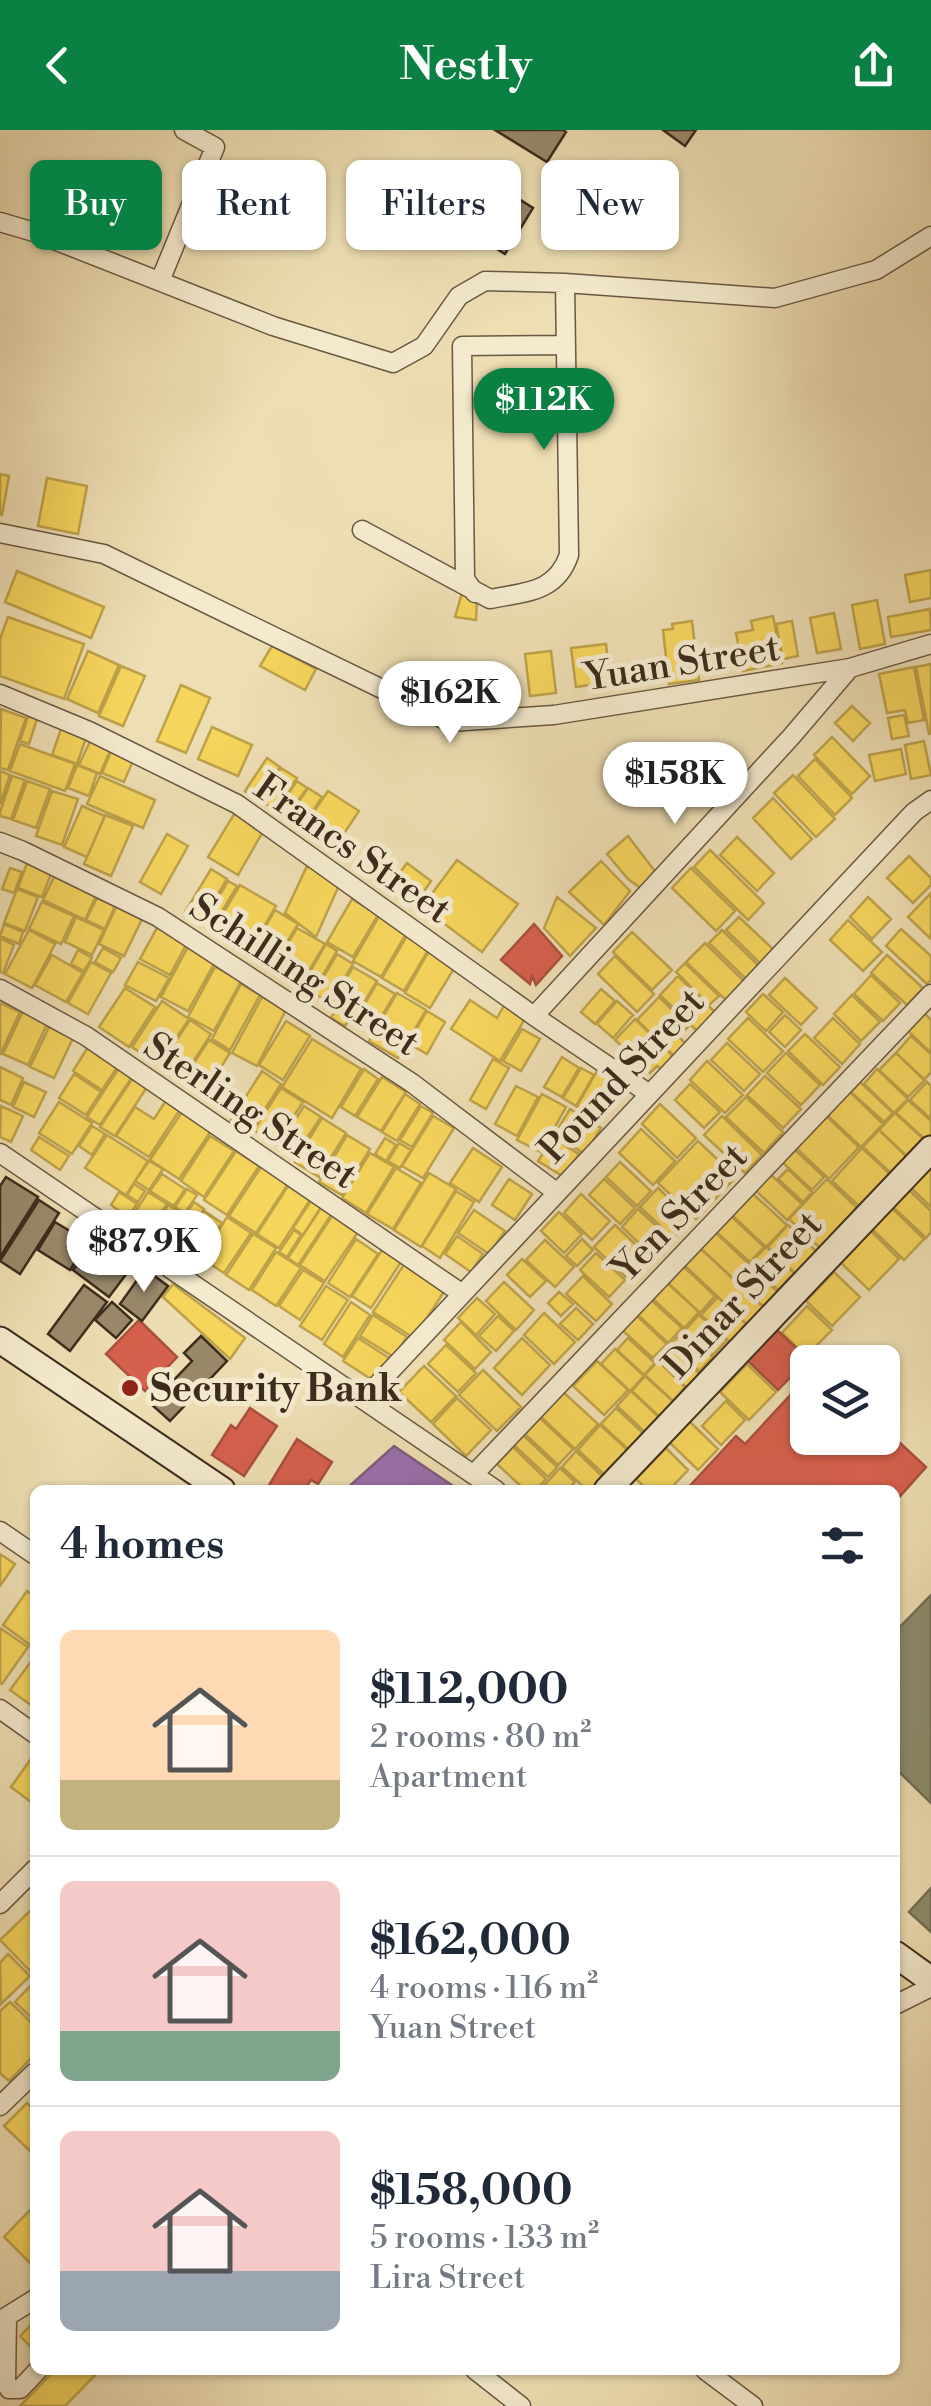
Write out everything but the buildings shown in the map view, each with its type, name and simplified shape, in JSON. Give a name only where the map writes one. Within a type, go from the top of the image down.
[{"type":"street","points":[[160,281],[218,138],[184,130]]},
{"type":"street","points":[[0,222],[274,326],[393,363],[424,346],[460,296],[485,281],[775,298],[876,270],[931,236]]},
{"type":"street","points":[[362,530],[490,600],[544,588],[563,574],[569,555],[564,283]]},
{"type":"street","points":[[475,593],[465,578],[462,346],[566,345]]},
{"type":"street","name":"Yuan Street","points":[[0,533],[104,554],[450,722],[554,715],[850,668],[931,644]]},
{"type":"street","points":[[534,1016],[850,668]]},
{"type":"street","name":"Francs Street","points":[[0,694],[89,732],[237,804],[648,1093]]},
{"type":"street","name":"Pound Street","points":[[364,1398],[914,812],[931,800]]},
{"type":"street","name":"Schilling Street","points":[[0,842],[158,917],[412,1083],[556,1192]]},
{"type":"street","name":"Sterling Street","points":[[0,989],[86,1036],[461,1293]]},
{"type":"street","name":"Yen Street","points":[[474,1474],[931,994]]},
{"type":"street","name":"Dinar Street","points":[[613,1485],[931,1149]]},
{"type":"street","points":[[0,1176],[5,1156],[489,1485]]},
{"type":"street","points":[[0,1340],[215,1485]]},
{"type":"street","points":[[0,1530],[30,1551]]},
{"type":"street","points":[[0,1709],[30,1730]]},
{"type":"street","points":[[3,1895],[30,1873]]},
{"type":"street","points":[[900,1958],[931,1983],[900,2002]]},
{"type":"street","points":[[0,2106],[30,2077]]},
{"type":"street","points":[[30,2302],[4,2318],[6,2383],[9,2389],[20,2389],[33,2375]]},
{"type":"street","points":[[480,2375],[522,2406]]},
{"type":"street","points":[[712,2375],[753,2406]]},
{"type":"place","name":"Security Bank","points":[[130,1388]]}]
